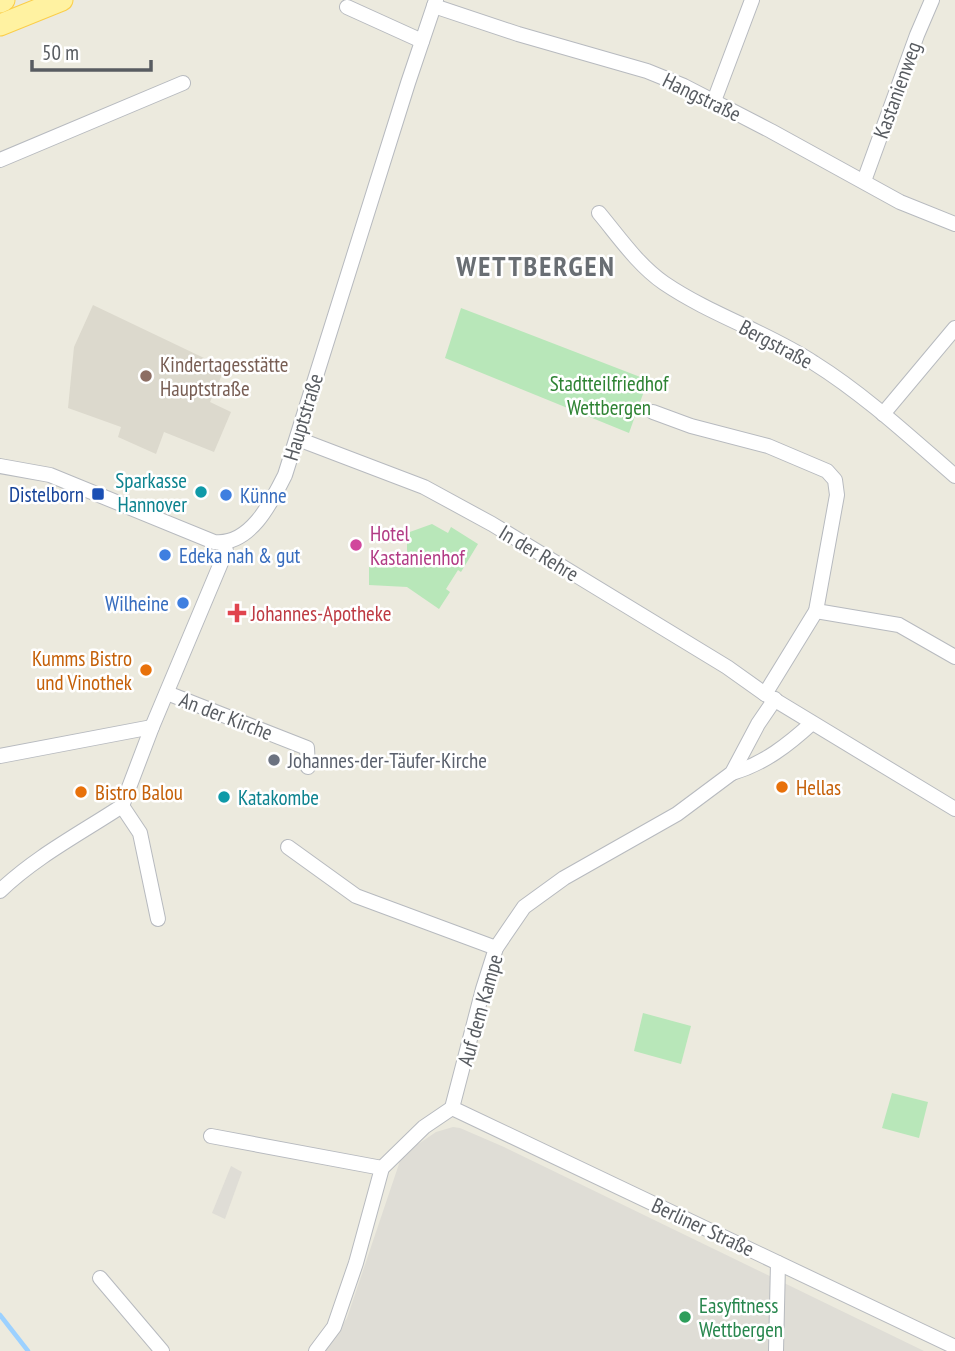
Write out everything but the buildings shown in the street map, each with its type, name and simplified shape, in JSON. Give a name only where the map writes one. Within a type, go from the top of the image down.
[{"type":"main road","points":[[0,25],[62,0]]},
{"type":"street","points":[[714,101],[752,0]]},
{"type":"street","name":"Kastanienweg","points":[[864,181],[932,0]]},
{"type":"street","name":"Hangstraße","points":[[435,3],[518,34],[648,71],[714,101],[900,202],[955,224]]},
{"type":"street","name":"Hauptstraße","points":[[224,543],[236,540],[251,528],[276,494],[285,475],[435,3]]},
{"type":"street","points":[[347,7],[422,41]]},
{"type":"street","points":[[0,160],[183,83]]},
{"type":"street","name":"Bergstraße","points":[[599,213],[633,254],[663,282],[709,309],[814,362],[883,414],[955,476]]},
{"type":"street","points":[[883,414],[955,328]]},
{"type":"street","points":[[653,412],[691,426],[768,446],[827,471],[835,480],[837,495],[816,611],[770,697]]},
{"type":"street","name":"In der Rehre","points":[[298,439],[393,474],[447,499],[673,633],[770,697],[955,809]]},
{"type":"street","points":[[0,466],[50,475],[214,542],[224,543]]},
{"type":"street","name":"An der Kirche","points":[[122,806],[226,551],[224,543]]},
{"type":"street","points":[[816,611],[899,625],[955,657]]},
{"type":"street","name":"An der Kirche","points":[[167,693],[307,748],[308,767]]},
{"type":"street","name":"Auf dem Kampe","points":[[732,773],[770,697]]},
{"type":"street","name":"Auf dem Kampe","points":[[452,1108],[496,948],[524,907],[564,878],[677,814],[732,773],[783,749],[812,723]]},
{"type":"street","points":[[0,756],[152,727]]},
{"type":"street","points":[[0,891],[41,859],[122,806],[140,833],[158,919]]},
{"type":"street","points":[[288,848],[356,896],[496,948]]},
{"type":"street","points":[[316,1351],[334,1327],[356,1263],[382,1168],[424,1127],[452,1108]]},
{"type":"street","name":"Berliner Straße","points":[[452,1108],[955,1347]]},
{"type":"street","points":[[211,1136],[382,1168]]},
{"type":"street","points":[[776,1351],[778,1263]]},
{"type":"street","points":[[100,1278],[162,1351]]},
{"type":"shaded area","name":"Kindertagesstätte Hauptstraße","points":[[93,305],[225,368],[210,402],[231,412],[214,452],[164,432],[156,454],[118,437],[121,427],[68,408],[74,347]]},
{"type":"shaded area","points":[[453,1127],[504,1147],[924,1351],[325,1351],[347,1318],[402,1155],[436,1132]]},
{"type":"shaded area","points":[[231,1166],[242,1172],[225,1219],[212,1213]]},
{"type":"green space","name":"Stadtteilfriedhof Wettbergen","points":[[461,308],[648,380],[629,433],[445,358]]},
{"type":"green space","points":[[432,524],[448,533],[451,527],[478,544],[461,572],[458,570],[446,589],[450,592],[439,609],[407,587],[369,585],[369,567],[407,567],[407,533]]},
{"type":"green space","points":[[643,1013],[691,1026],[681,1064],[634,1051]]},
{"type":"green space","points":[[892,1093],[928,1102],[919,1138],[882,1128]]},
{"type":"waterway","points":[[0,1315],[28,1351]]},
{"type":"place","name":"Kindertagesstätte Hauptstraße","points":[[146,376]]},
{"type":"place","name":"Sparkasse Hannover","points":[[201,492]]},
{"type":"place","name":"Distelborn","points":[[98,494]]},
{"type":"place","name":"Künne","points":[[226,495]]},
{"type":"place","name":"Hotel Kastanienhof","points":[[356,545]]},
{"type":"place","name":"Edeka nah & gut","points":[[165,555]]},
{"type":"place","name":"Wilheine","points":[[183,603]]},
{"type":"place","name":"Johannes-Apotheke","points":[[237,613]]},
{"type":"place","name":"Kumms Bistro und Vinothek","points":[[146,670]]},
{"type":"place","name":"Johannes-der-Täufer-Kirche","points":[[274,760]]},
{"type":"place","name":"Hellas","points":[[782,787]]},
{"type":"place","name":"Bistro Balou","points":[[81,792]]},
{"type":"place","name":"Katakombe","points":[[224,797]]},
{"type":"place","name":"Easyfitness Wettbergen","points":[[685,1317]]},
{"type":"district","name":"WETTBERGEN","points":[[536,265]]}]
